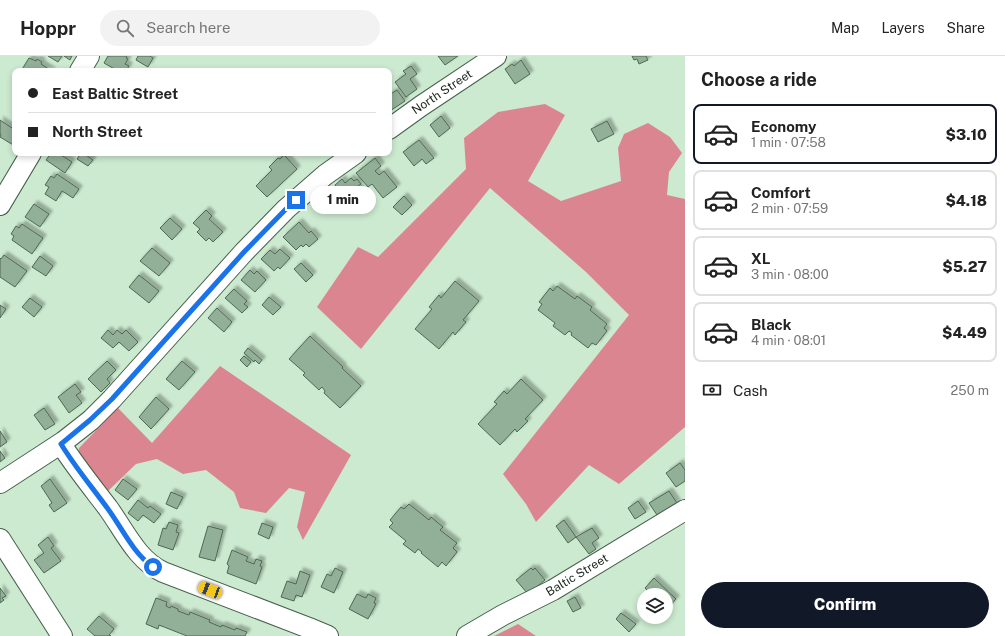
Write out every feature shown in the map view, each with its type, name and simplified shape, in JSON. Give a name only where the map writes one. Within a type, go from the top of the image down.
[{"type":"street","points":[[82,68],[89,56]]},
{"type":"street","name":"North Street","points":[[392,127],[496,56]]},
{"type":"street","points":[[0,205],[29,156]]},
{"type":"street","points":[[0,483],[61,444],[90,420],[112,399],[244,252],[286,209],[325,175],[352,156]]},
{"type":"street","points":[[61,444],[135,548],[144,560],[153,567],[162,572],[328,636]]},
{"type":"street","name":"Baltic Street","points":[[467,636],[503,615],[553,590],[685,510]]},
{"type":"street","points":[[0,539],[62,636]]},
{"type":"shaded area","points":[[545,104],[565,115],[528,181],[561,201],[621,181],[618,148],[624,134],[648,123],[670,137],[682,153],[669,172],[667,195],[685,199],[685,427],[619,484],[589,465],[536,522],[526,504],[503,474],[629,315],[586,272],[490,188],[361,349],[317,307],[358,247],[378,257],[466,169],[464,138],[498,112]]},
{"type":"shaded area","points":[[220,366],[351,455],[303,540],[297,527],[305,492],[289,488],[266,513],[240,508],[234,492],[206,470],[183,474],[157,459],[136,464],[108,491],[78,454],[79,448],[118,408],[152,443]]},
{"type":"shaded area","points":[[518,624],[536,636],[494,636]]},
{"type":"building","points":[[48,56],[62,56],[58,62]]},
{"type":"building","points":[[64,56],[72,56],[70,60]]},
{"type":"building","points":[[108,56],[127,56],[126,58],[128,59],[125,64],[129,66],[128,68],[113,68],[104,63]]},
{"type":"building","points":[[138,56],[150,56],[153,58],[148,67],[136,60]]},
{"type":"building","points":[[438,56],[458,56],[445,65]]},
{"type":"building","points":[[632,56],[646,56],[648,60],[639,64],[637,59],[634,60]]},
{"type":"building","points":[[29,58],[36,61],[37,59],[47,68],[23,68]]},
{"type":"building","points":[[521,60],[530,74],[515,84],[505,69],[512,64],[514,66]]},
{"type":"building","points":[[411,66],[417,74],[410,79],[417,89],[406,97],[395,82],[406,74],[403,71]]},
{"type":"building","points":[[397,90],[405,101],[392,110],[392,93]]},
{"type":"building","points":[[441,116],[450,128],[439,137],[430,125]]},
{"type":"building","points":[[0,120],[12,128],[12,144],[0,137]]},
{"type":"building","points":[[607,121],[614,134],[598,142],[591,129]]},
{"type":"building","points":[[419,140],[434,158],[426,164],[422,159],[414,166],[403,152]]},
{"type":"building","points":[[49,156],[63,156],[72,162],[65,173],[46,160]]},
{"type":"building","points":[[79,156],[87,156],[93,160],[88,166],[77,159]]},
{"type":"building","points":[[285,156],[297,169],[267,197],[256,186],[272,170],[269,167],[278,158],[280,159]]},
{"type":"building","points":[[375,158],[381,166],[375,171],[379,175],[384,171],[397,187],[383,198],[372,184],[368,187],[356,173]]},
{"type":"building","points":[[57,174],[79,189],[73,198],[62,191],[56,201],[45,194],[49,187],[45,185],[51,176],[54,178]]},
{"type":"building","points":[[351,178],[354,181],[357,179],[361,184],[358,186],[365,195],[349,209],[335,192],[338,189],[335,185],[342,179],[345,183]]},
{"type":"building","points":[[404,196],[412,205],[402,215],[393,207]]},
{"type":"building","points":[[34,204],[49,214],[40,227],[25,217]]},
{"type":"building","points":[[206,210],[212,216],[209,219],[223,232],[213,242],[209,238],[206,241],[197,232],[200,229],[193,223]]},
{"type":"building","points":[[170,218],[182,229],[172,240],[160,228]]},
{"type":"building","points":[[299,222],[309,233],[311,231],[318,239],[309,247],[306,244],[303,247],[301,245],[296,250],[283,237]]},
{"type":"building","points":[[22,224],[43,238],[32,254],[12,240],[14,236],[11,234],[16,226],[19,228]]},
{"type":"building","points":[[152,248],[170,263],[159,276],[140,261]]},
{"type":"building","points":[[280,249],[290,258],[280,269],[278,267],[274,271],[261,259],[270,250],[275,254]]},
{"type":"building","points":[[4,255],[27,271],[15,287],[0,277],[0,258],[1,259]]},
{"type":"building","points":[[40,256],[53,266],[46,276],[32,267]]},
{"type":"building","points":[[301,263],[313,275],[306,282],[294,269]]},
{"type":"building","points":[[250,270],[254,274],[257,271],[266,280],[255,292],[241,280]]},
{"type":"building","points":[[139,275],[159,291],[149,303],[129,287]]},
{"type":"building","points":[[455,281],[479,301],[463,320],[466,322],[455,335],[453,332],[439,349],[415,329],[432,309],[429,307],[439,295],[441,298]]},
{"type":"building","points":[[557,286],[575,299],[577,296],[592,307],[590,310],[607,324],[604,328],[607,331],[596,345],[592,343],[588,348],[571,335],[572,333],[569,331],[565,335],[553,326],[555,323],[538,310],[542,304],[539,302],[550,288],[553,291]]},
{"type":"building","points":[[234,289],[247,301],[244,304],[248,307],[242,313],[225,298]]},
{"type":"building","points":[[269,297],[281,307],[273,315],[262,305]]},
{"type":"building","points":[[30,298],[42,307],[34,317],[22,307]]},
{"type":"building","points":[[0,305],[6,309],[0,318]]},
{"type":"building","points":[[217,308],[232,322],[224,332],[208,318]]},
{"type":"building","points":[[108,330],[113,335],[117,330],[122,334],[126,330],[138,342],[129,351],[119,342],[113,348],[101,338]]},
{"type":"building","points":[[310,336],[361,386],[340,408],[324,393],[325,391],[322,387],[319,390],[303,375],[305,373],[289,359]]},
{"type":"building","points":[[248,348],[262,360],[259,364],[255,360],[254,362],[244,353]]},
{"type":"building","points":[[244,356],[251,362],[247,367],[240,360]]},
{"type":"building","points":[[107,361],[116,370],[107,379],[110,383],[101,392],[88,379]]},
{"type":"building","points":[[182,361],[195,372],[179,390],[166,379]]},
{"type":"building","points":[[521,379],[543,400],[525,419],[528,421],[517,432],[515,429],[500,445],[478,424],[497,404],[494,402],[504,391],[507,394]]},
{"type":"building","points":[[75,384],[81,392],[76,395],[82,403],[69,413],[58,397]]},
{"type":"building","points":[[156,397],[169,409],[151,429],[139,417]]},
{"type":"building","points":[[44,408],[55,424],[45,430],[34,415]]},
{"type":"building","points":[[0,431],[7,442],[0,447]]},
{"type":"building","points":[[0,451],[5,458],[0,462]]},
{"type":"building","points":[[680,463],[685,470],[685,481],[676,487],[666,473]]},
{"type":"building","points":[[50,479],[67,503],[54,512],[49,505],[52,503],[41,486]]},
{"type":"building","points":[[123,479],[137,489],[128,500],[115,490]]},
{"type":"building","points":[[669,491],[677,503],[657,515],[649,503]]},
{"type":"building","points":[[171,492],[183,497],[177,509],[166,504]]},
{"type":"building","points":[[138,500],[148,508],[150,506],[161,514],[154,523],[143,515],[138,521],[128,513]]},
{"type":"building","points":[[638,501],[646,512],[635,519],[628,508]]},
{"type":"building","points":[[409,504],[429,520],[431,517],[443,527],[440,530],[457,543],[453,548],[457,552],[446,566],[442,562],[438,567],[418,549],[415,553],[403,544],[406,541],[389,527],[393,523],[390,520],[401,507],[404,509]]},
{"type":"building","points":[[564,520],[576,537],[568,543],[556,526]]},
{"type":"building","points":[[169,522],[178,525],[176,532],[179,533],[173,550],[158,545],[163,528],[166,529]]},
{"type":"building","points":[[262,523],[273,527],[269,539],[258,534]]},
{"type":"building","points":[[208,526],[223,530],[215,561],[199,557]]},
{"type":"building","points":[[592,528],[599,538],[592,543],[596,549],[589,554],[576,537]]},
{"type":"building","points":[[48,537],[54,546],[51,548],[61,561],[44,573],[34,560],[44,553],[38,545]]},
{"type":"building","points":[[232,550],[248,557],[246,561],[254,564],[256,559],[262,561],[260,566],[262,567],[256,584],[227,573],[229,566],[227,564]]},
{"type":"building","points":[[335,568],[343,572],[334,593],[321,587],[327,574],[331,576]]},
{"type":"building","points":[[531,568],[533,570],[535,568],[545,580],[528,594],[516,580]]},
{"type":"building","points":[[300,571],[310,575],[302,597],[296,595],[294,601],[281,597],[287,581],[296,584]]},
{"type":"building","points":[[654,578],[664,588],[645,588]]},
{"type":"building","points":[[0,588],[6,596],[2,598],[4,600],[0,603]]},
{"type":"building","points":[[357,594],[366,598],[368,594],[376,598],[374,603],[376,604],[368,619],[349,609]]},
{"type":"building","points":[[575,597],[581,608],[573,612],[567,601]]},
{"type":"building","points":[[156,598],[167,602],[166,606],[170,608],[171,606],[178,609],[178,611],[189,615],[190,612],[210,620],[209,622],[221,627],[222,625],[235,630],[236,628],[247,632],[245,636],[187,636],[159,625],[158,629],[146,624]]},
{"type":"building","points":[[621,613],[636,624],[629,632],[616,619]]},
{"type":"building","points":[[99,616],[114,629],[109,635],[111,636],[95,636],[87,629]]},
{"type":"route","points":[[153,567],[144,560],[135,548],[61,444],[112,399],[244,252],[296,200]]}]
